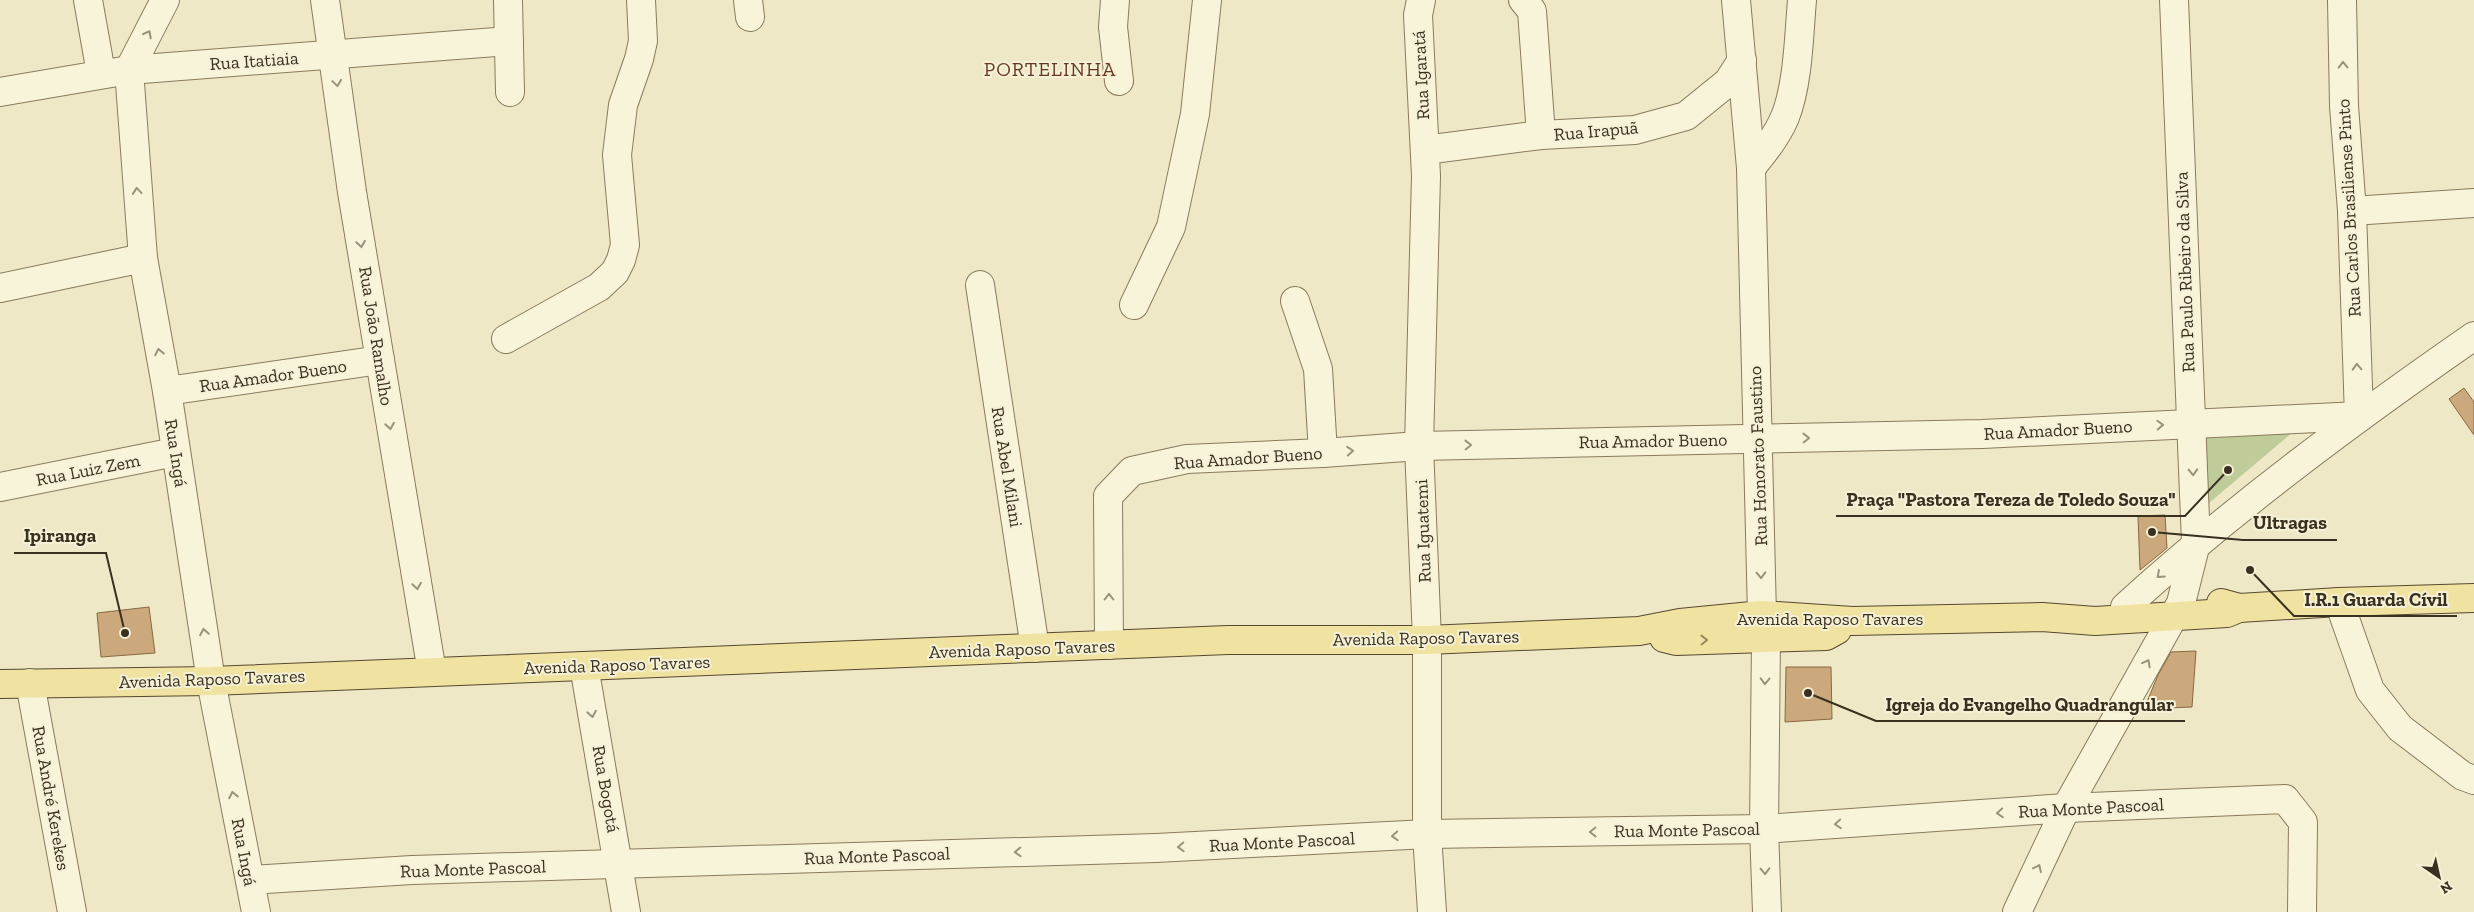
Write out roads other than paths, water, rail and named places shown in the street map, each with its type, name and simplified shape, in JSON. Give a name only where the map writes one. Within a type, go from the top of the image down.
[{"type":"main road","name":"Avenida Raposo Tavares","points":[[2042,617],[2083,608],[2227,613],[2239,608],[2339,602],[2474,598]]},
{"type":"main road","name":"Avenida Raposo Tavares","points":[[0,684],[211,681],[1228,640],[1427,640],[1639,631],[1676,641],[1764,627],[1826,636],[1852,621],[2042,617],[2095,621],[2177,610]]},
{"type":"street","points":[[88,0],[101,73]]},
{"type":"street","points":[[129,70],[165,0]]},
{"type":"street","name":"Rua João Ramalho","points":[[325,0],[352,192],[432,672]]},
{"type":"street","points":[[508,0],[510,92]]},
{"type":"street","points":[[506,339],[599,287],[615,272],[621,260],[625,245],[617,155],[623,104],[639,59],[643,41],[641,0]]},
{"type":"street","points":[[1114,0],[1113,28],[1119,81]]},
{"type":"street","points":[[1134,305],[1172,227],[1195,114],[1206,0]]},
{"type":"street","name":"Rua Igaratá","points":[[1421,0],[1418,15],[1425,150]]},
{"type":"street","points":[[1524,0],[1532,11],[1541,135]]},
{"type":"street","name":"Rua Honorato Faustino","points":[[1736,0],[1751,168],[1757,439],[1764,627],[1764,829],[1767,912]]},
{"type":"street","points":[[1751,168],[1771,143],[1786,116],[1796,68],[1802,0]]},
{"type":"street","name":"Rua Paulo Ribeiro da Silva","points":[[2017,912],[2066,808],[2177,610],[2196,544],[2174,0]]},
{"type":"street","name":"Rua Carlos Brasiliense Pinto","points":[[2342,0],[2344,106],[2352,211],[2359,416]]},
{"type":"street","name":"Rua Itatiaia","points":[[0,92],[101,73],[129,70],[509,41]]},
{"type":"street","name":"Rua Irapuã","points":[[1425,150],[1541,135],[1635,130],[1686,116],[1728,82],[1742,60]]},
{"type":"street","name":"Rua Ingá","points":[[129,70],[142,258],[167,391],[211,681],[256,912]]},
{"type":"street","name":"Rua Iguatemi","points":[[1425,150],[1419,446],[1427,640],[1427,834],[1432,912]]},
{"type":"street","points":[[2352,211],[2474,203]]},
{"type":"street","points":[[0,288],[142,258]]},
{"type":"street","name":"Rua Abel Milani","points":[[980,285],[1035,648]]},
{"type":"street","points":[[1296,301],[1318,369],[1323,453]]},
{"type":"street","points":[[2125,608],[2196,544],[2359,416],[2474,336]]},
{"type":"street","name":"Rua Amador Bueno","points":[[167,391],[380,360]]},
{"type":"street","name":"Rua Amador Bueno","points":[[1109,646],[1108,496],[1132,471],[1187,459],[1323,453],[1419,446],[1982,434],[2359,416]]},
{"type":"street","name":"Rua Luiz Zem","points":[[0,487],[175,452]]},
{"type":"street","points":[[2339,602],[2370,690],[2400,728],[2463,776],[2474,780]]},
{"type":"street","name":"Rua Bogotá","points":[[584,666],[626,912]]},
{"type":"street","name":"Rua André Kerekes","points":[[30,683],[72,912]]},
{"type":"street","name":"Rua Monte Pascoal","points":[[250,880],[412,870],[1156,848],[1427,834],[1764,829],[2066,808],[2285,799],[2303,822],[2302,912]]},
{"type":"place","name":"Praça \"Pastora Tereza de Toledo Souza\"","points":[[2228,470]]},
{"type":"place","name":"Ultragas","points":[[2152,532]]},
{"type":"place","name":"I.R.1 Guarda Cívil","points":[[2250,570]]},
{"type":"place","name":"Ipiranga","points":[[125,633]]},
{"type":"place","name":"Igreja do Evangelho Quadrangular","points":[[1808,693]]},
{"type":"district","name":"PORTELINHA","points":[[1050,69]]}]
